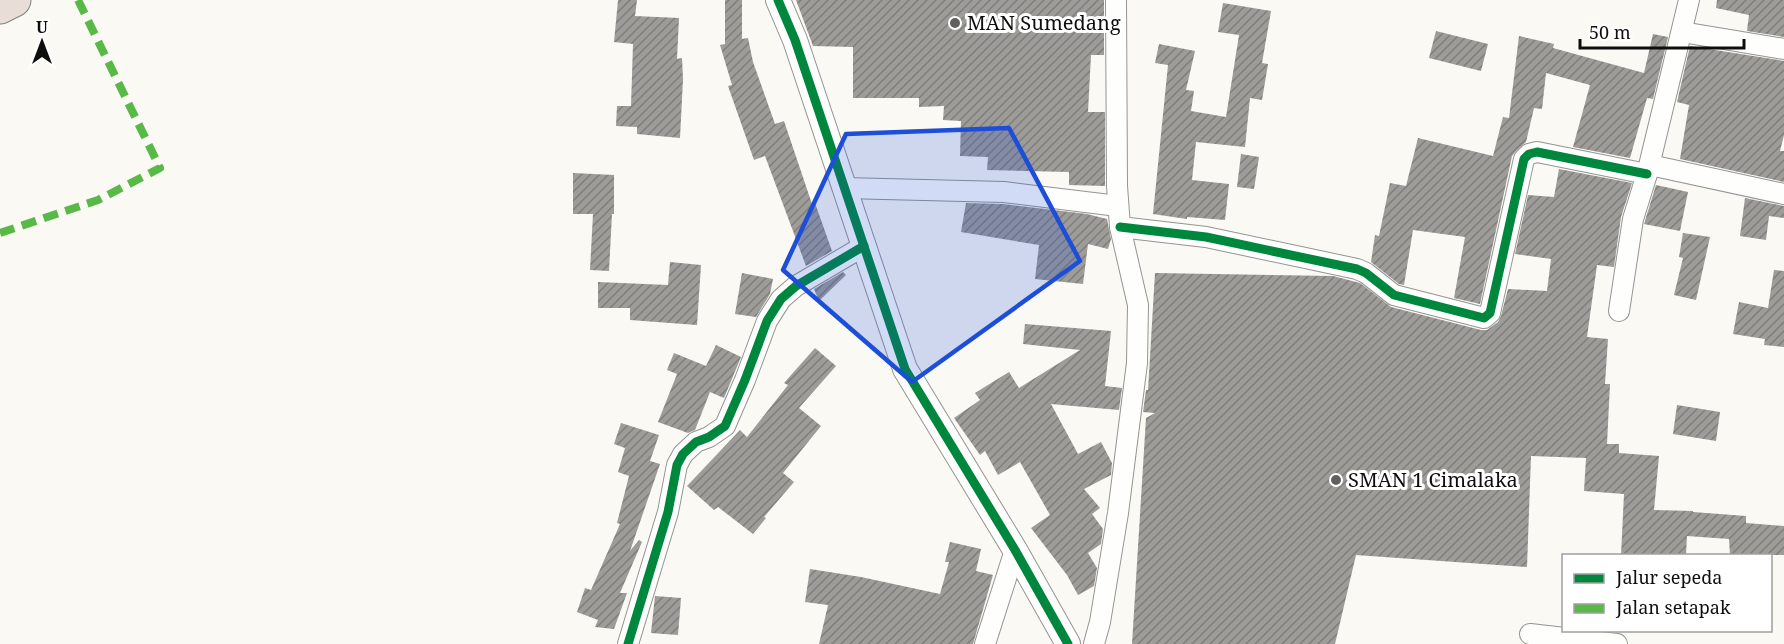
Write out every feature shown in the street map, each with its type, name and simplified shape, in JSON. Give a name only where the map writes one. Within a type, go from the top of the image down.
[{"type":"highway","points":[[0,7],[14,0]]},
{"type":"street","points":[[778,0],[795,40],[904,369],[1015,550],[1068,644]]},
{"type":"street","points":[[1094,644],[1100,622],[1116,524],[1137,363],[1138,305],[1120,227],[1118,207],[1116,0]]},
{"type":"street","points":[[1619,311],[1633,219],[1649,169],[1689,0]]},
{"type":"street","points":[[1682,32],[1784,49]]},
{"type":"street","points":[[1120,227],[1206,237],[1357,269],[1366,273],[1394,295],[1484,318],[1491,313],[1524,159],[1528,154],[1537,152],[1649,169],[1784,194]]},
{"type":"street","points":[[844,188],[1004,192],[1118,207]]},
{"type":"street","points":[[628,644],[668,512],[677,465],[683,454],[696,442],[709,437],[725,426],[767,321],[781,299],[796,286],[864,246]]},
{"type":"street","points":[[985,644],[1015,550]]},
{"type":"street","points":[[1530,634],[1617,644]]},
{"type":"highlighted area","points":[[1009,128],[1080,261],[912,382],[783,270],[846,134]]},
{"type":"building","points":[[618,0],[637,0],[635,16],[679,18],[677,59],[682,58],[683,79],[680,138],[637,134],[637,127],[616,126],[617,106],[631,106],[633,44],[614,42]]},
{"type":"building","points":[[725,0],[742,0],[742,39],[748,38],[753,62],[775,124],[784,121],[812,204],[815,203],[832,251],[806,266],[765,156],[754,160],[728,86],[732,85],[720,45],[725,44]]},
{"type":"building","points":[[796,0],[1104,0],[1104,55],[1091,55],[1088,112],[1105,112],[1105,186],[1069,185],[1069,172],[987,170],[988,157],[960,156],[961,121],[943,120],[944,106],[919,107],[919,98],[853,98],[853,47],[813,46]]},
{"type":"building","points":[[1717,0],[1784,0],[1784,37],[1747,31],[1749,15],[1716,8]]},
{"type":"building","points":[[1223,3],[1271,11],[1262,63],[1268,64],[1262,100],[1250,98],[1245,147],[1196,142],[1192,180],[1229,184],[1225,220],[1187,217],[1187,219],[1153,214],[1168,65],[1155,63],[1159,44],[1195,51],[1186,90],[1194,91],[1191,111],[1226,117],[1239,35],[1218,32]]},
{"type":"building","points":[[1436,31],[1488,44],[1481,71],[1429,58]]},
{"type":"building","points":[[1653,34],[1668,37],[1653,99],[1647,98],[1630,158],[1573,147],[1590,85],[1546,73],[1542,109],[1534,108],[1526,142],[1512,156],[1480,304],[1454,298],[1465,237],[1413,230],[1404,285],[1399,284],[1371,262],[1375,235],[1379,236],[1390,183],[1406,186],[1418,138],[1493,156],[1503,117],[1509,118],[1519,36],[1554,44],[1553,48],[1644,73]]},
{"type":"building","points":[[1690,46],[1784,61],[1784,135],[1780,151],[1784,151],[1784,182],[1680,159],[1689,105],[1677,102]]},
{"type":"building","points":[[1241,154],[1259,157],[1254,189],[1237,187]]},
{"type":"building","name":"SMAN 1 Cimalaka","points":[[1559,169],[1632,183],[1621,217],[1614,267],[1597,265],[1587,337],[1608,339],[1605,384],[1610,384],[1607,444],[1619,444],[1619,453],[1659,456],[1654,510],[1746,516],[1746,523],[1784,526],[1784,555],[1730,554],[1729,539],[1687,536],[1686,554],[1621,554],[1624,494],[1584,491],[1586,458],[1531,456],[1527,567],[1356,555],[1335,644],[1132,644],[1146,418],[1155,413],[1143,412],[1146,390],[1148,390],[1155,273],[1333,276],[1360,283],[1391,307],[1487,330],[1498,322],[1508,289],[1547,291],[1551,259],[1515,254],[1528,195],[1554,197]]},
{"type":"building","points":[[573,173],[614,175],[614,214],[612,214],[609,271],[590,270],[593,214],[573,214]]},
{"type":"building","points":[[1656,185],[1688,192],[1680,231],[1644,224]]},
{"type":"building","points":[[1745,198],[1784,206],[1784,218],[1769,216],[1766,240],[1740,236]]},
{"type":"building","points":[[966,203],[1003,204],[1087,214],[1107,219],[1111,239],[1108,249],[1088,244],[1083,284],[1035,279],[1039,245],[961,232]]},
{"type":"building","points":[[1683,233],[1710,237],[1696,300],[1674,295],[1683,258],[1679,257]]},
{"type":"building","points":[[670,262],[701,265],[697,325],[630,320],[630,308],[598,308],[598,282],[668,285]]},
{"type":"building","points":[[1774,270],[1784,271],[1784,347],[1764,345],[1765,339],[1733,334],[1739,302],[1768,308]]},
{"type":"building","points":[[843,272],[846,275],[819,301],[814,289]]},
{"type":"building","points":[[742,273],[773,279],[770,294],[756,317],[735,314]]},
{"type":"building","points":[[1025,324],[1111,331],[1105,386],[1122,388],[1119,410],[1051,404],[1078,454],[1101,442],[1112,463],[1111,475],[1084,489],[1100,508],[1092,514],[1103,529],[1101,544],[1088,553],[1097,568],[1094,586],[1078,595],[1067,575],[1031,528],[1050,515],[1020,462],[998,475],[985,451],[980,455],[954,418],[980,400],[975,393],[1009,372],[1019,388],[1080,350],[1023,344]]},
{"type":"building","points":[[716,345],[741,357],[724,398],[710,392],[695,430],[688,433],[658,422],[677,374],[667,370],[674,353],[706,366]]},
{"type":"building","points":[[815,348],[836,366],[799,408],[821,426],[783,473],[794,482],[764,517],[766,518],[753,534],[718,507],[714,510],[687,486],[740,430],[747,437],[788,385],[784,383]]},
{"type":"building","points":[[1677,405],[1720,412],[1716,441],[1673,434]]},
{"type":"building","points":[[621,423],[659,435],[650,461],[660,464],[630,551],[639,540],[642,542],[620,593],[627,593],[614,629],[595,627],[598,620],[577,612],[585,588],[591,590],[620,524],[617,523],[629,476],[618,472],[625,448],[614,444]]},
{"type":"building","points":[[950,542],[981,549],[976,571],[993,575],[973,644],[819,644],[828,605],[805,602],[810,569],[940,594],[949,562],[945,562]]},
{"type":"building","points":[[655,596],[681,598],[678,635],[651,633]]},
{"type":"marked path","points":[[0,233],[98,200],[160,168],[78,0]]},
{"type":"cycle path","points":[[778,0],[795,40],[905,369],[1015,550],[1068,644]]},
{"type":"cycle path","points":[[1120,227],[1206,237],[1357,269],[1366,273],[1394,295],[1484,318],[1490,313],[1524,159],[1529,154],[1537,152],[1647,174]]},
{"type":"cycle path","points":[[628,644],[668,512],[677,465],[683,454],[696,442],[709,437],[725,426],[767,321],[781,299],[796,286],[864,246]]},
{"type":"place","name":"MAN Sumedang","points":[[955,23]]},
{"type":"place","name":"SMAN 1 Cimalaka","points":[[1336,480]]}]
